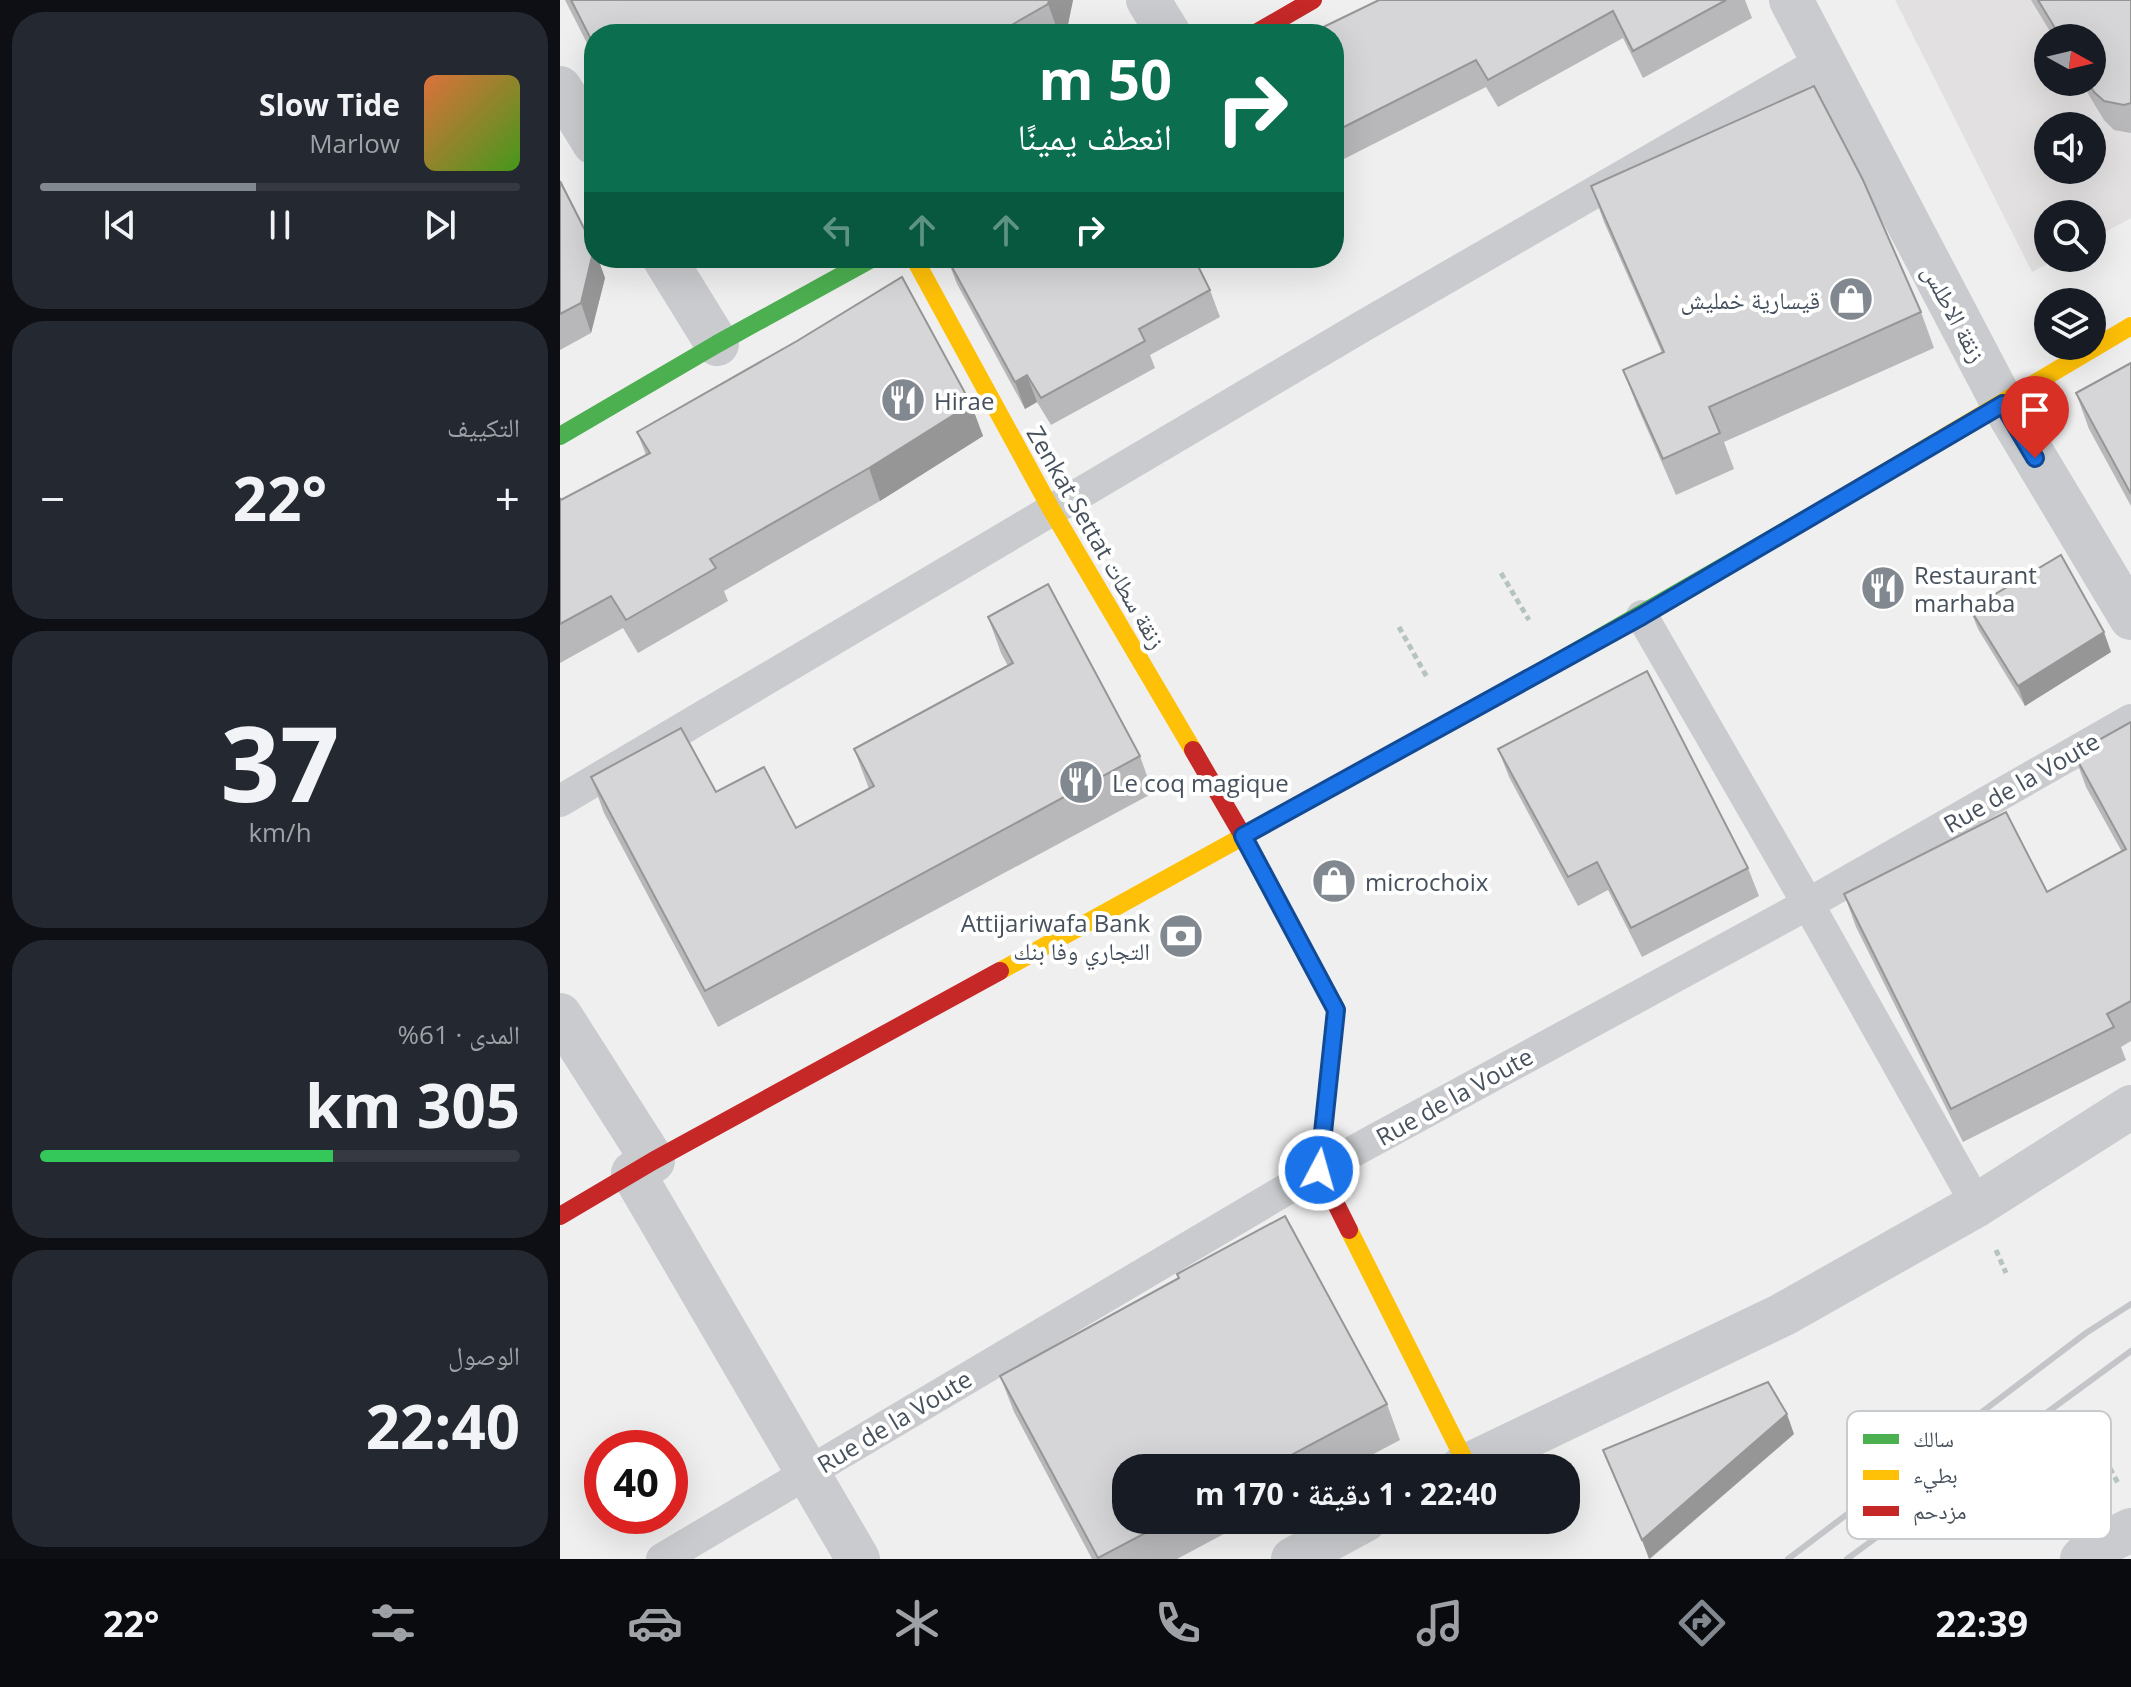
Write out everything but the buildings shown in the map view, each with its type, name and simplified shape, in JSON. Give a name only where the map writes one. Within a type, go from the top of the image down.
[{"type":"main road","points":[[1271,24],[1313,0]]},
{"type":"main road","points":[[560,436],[855,268]]},
{"type":"main road","name":"Zenkat Settat زنقة سطات","points":[[919,268],[1051,509],[1243,836],[1336,1010],[1319,1170]]},
{"type":"main road","points":[[560,1216],[643,1167],[1642,616],[2131,326]]},
{"type":"main road","points":[[1319,1170],[1459,1454]]},
{"type":"street","points":[[1148,0],[1163,24]]},
{"type":"street","name":"زنقة الاطلس","points":[[1791,0],[2003,404],[2131,618]]},
{"type":"street","points":[[560,88],[584,127]]},
{"type":"street","points":[[670,268],[717,344]]},
{"type":"street","points":[[560,1015],[807,1472],[858,1559]]},
{"type":"street","points":[[1490,1454],[1782,1315],[1977,1205],[2131,1107]]},
{"type":"street","points":[[2111,1530],[2128,1513]]},
{"type":"street","points":[[1293,1559],[1339,1534]]},
{"type":"street","points":[[2082,1559],[2102,1539]]},
{"type":"lane","points":[[560,801],[1363,326],[1822,61]]},
{"type":"lane","points":[[1642,616],[1977,1205]]},
{"type":"lane","name":"Rue de la Voute","points":[[662,1559],[1319,1170],[1808,904],[2131,720]]},
{"type":"path","points":[[2111,1476],[2128,1513]]},
{"type":"shaded area","points":[[1895,0],[2131,0],[2131,218],[2106,231],[2106,200],[2034,200],[2034,271]]},
{"type":"railway","points":[[1983,1411],[2086,1333],[2131,1304]]},
{"type":"railway","points":[[2049,1411],[2131,1351]]},
{"type":"railway","points":[[1788,1559],[1847,1514]]},
{"type":"railway","points":[[1847,1559],[1874,1539]]},
{"type":"traffic: fast","points":[[560,436],[855,268]]},
{"type":"traffic: fast","points":[[1540,672],[1830,505]]},
{"type":"traffic: slow","points":[[919,268],[1051,509],[1193,750]]},
{"type":"traffic: slow","points":[[1830,505],[2131,326]]},
{"type":"traffic: slow","points":[[1000,971],[1540,672]]},
{"type":"traffic: slow","points":[[1349,1230],[1461,1454]]},
{"type":"traffic: jam","points":[[1271,24],[1313,0]]},
{"type":"traffic: jam","points":[[1193,750],[1336,1010],[1319,1170],[1349,1230]]},
{"type":"traffic: jam","points":[[560,1216],[653,1161],[1000,971]]},
{"type":"place","name":"قيسارية خمليش","points":[[1851,299]]},
{"type":"place","name":"Hirae","points":[[903,400]]},
{"type":"place","name":"Restaurant marhaba","points":[[1883,588]]},
{"type":"place","name":"Le coq magique","points":[[1081,782]]},
{"type":"place","name":"microchoix","points":[[1334,881]]},
{"type":"place","name":"Attijariwafa Bank التجاري وفا بنك","points":[[1181,936]]},
{"type":"route","points":[[1319,1170],[1336,1010],[1243,836],[1642,616],[2003,404],[2035,458]]}]
